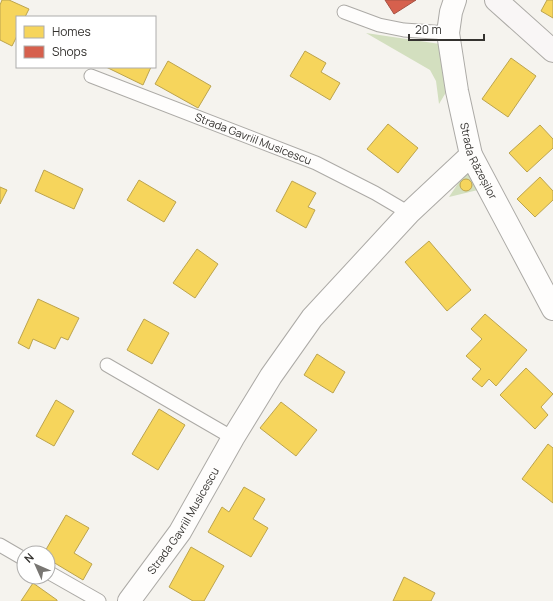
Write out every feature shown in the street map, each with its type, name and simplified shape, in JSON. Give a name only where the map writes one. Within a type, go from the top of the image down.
[{"type":"street","name":"Strada Răzeșilor","points":[[455,0],[451,12],[448,33],[457,91],[471,155],[553,309]]},
{"type":"street","points":[[496,0],[553,51]]},
{"type":"street","name":"Strada Gavriil Musicescu","points":[[129,601],[180,532],[233,438],[271,376],[312,318],[409,213],[471,155]]},
{"type":"lane","points":[[344,12],[379,25],[404,30],[448,33]]},
{"type":"lane","name":"Strada Gavriil Musicescu","points":[[91,76],[316,163],[375,193],[409,213]]},
{"type":"lane","points":[[108,365],[233,438]]},
{"type":"lane","points":[[0,545],[16,554]]},
{"type":"lane","points":[[56,577],[99,601]]},
{"type":"green space","points":[[366,33],[440,44],[448,89],[439,104],[436,81],[430,70]]},
{"type":"green space","points":[[467,170],[482,189],[449,197]]},
{"type":"building: Homes","points":[[2,0],[9,0],[29,9],[26,16],[16,16],[16,38],[12,46],[0,40],[0,5]]},
{"type":"building: Homes","points":[[547,0],[553,0],[553,18],[541,11]]},
{"type":"building: Homes","points":[[305,51],[326,63],[321,72],[340,83],[330,100],[290,76]]},
{"type":"building: Homes","points":[[511,58],[536,76],[508,117],[482,99]]},
{"type":"building: Homes","points":[[168,61],[211,86],[198,108],[155,84]]},
{"type":"building: Homes","points":[[108,68],[151,68],[143,85]]},
{"type":"building: Homes","points":[[388,124],[418,148],[398,173],[367,149]]},
{"type":"building: Homes","points":[[540,125],[553,139],[553,148],[527,172],[509,153]]},
{"type":"building: Homes","points":[[44,170],[83,189],[74,209],[35,191]]},
{"type":"building: Homes","points":[[540,177],[553,191],[553,200],[535,217],[517,199]]},
{"type":"building: Homes","points":[[466,179],[470,181],[472,185],[470,189],[466,191],[462,189],[460,185],[462,181]]},
{"type":"building: Homes","points":[[139,180],[176,202],[164,222],[127,200]]},
{"type":"building: Homes","points":[[292,181],[316,193],[308,207],[315,210],[306,228],[276,211]]},
{"type":"building: Homes","points":[[0,187],[7,190],[0,204]]},
{"type":"building: Homes","points":[[429,241],[471,290],[447,311],[405,262]]},
{"type":"building: Homes","points":[[197,249],[218,264],[195,298],[173,283]]},
{"type":"building: Homes","points":[[38,299],[79,318],[68,340],[61,337],[55,349],[33,339],[29,349],[18,343]]},
{"type":"building: Homes","points":[[485,314],[527,350],[496,386],[489,379],[482,387],[472,379],[481,369],[466,356],[482,339],[471,329]]},
{"type":"building: Homes","points":[[144,319],[169,333],[152,364],[127,350]]},
{"type":"building: Homes","points":[[317,354],[345,372],[333,393],[304,375]]},
{"type":"building: Homes","points":[[526,368],[553,394],[541,407],[548,415],[535,429],[500,395]]},
{"type":"building: Homes","points":[[56,400],[74,411],[54,446],[36,436]]},
{"type":"building: Homes","points":[[281,402],[317,430],[296,456],[260,428]]},
{"type":"building: Homes","points":[[159,409],[185,425],[158,470],[132,454]]},
{"type":"building: Homes","points":[[548,444],[553,448],[553,503],[522,479]]},
{"type":"building: Homes","points":[[244,487],[265,499],[253,519],[268,528],[251,557],[208,532],[222,507],[229,512]]},
{"type":"building: Homes","points":[[66,515],[89,528],[74,553],[92,564],[83,580],[56,564],[56,545],[49,545]]},
{"type":"building: Homes","points":[[191,547],[224,566],[204,601],[193,601],[169,587]]},
{"type":"building: Homes","points":[[404,577],[435,593],[431,601],[393,601]]},
{"type":"building: Homes","points":[[32,585],[36,585],[57,600],[57,601],[21,601]]},
{"type":"building: Shops","points":[[385,0],[416,0],[394,14]]}]
